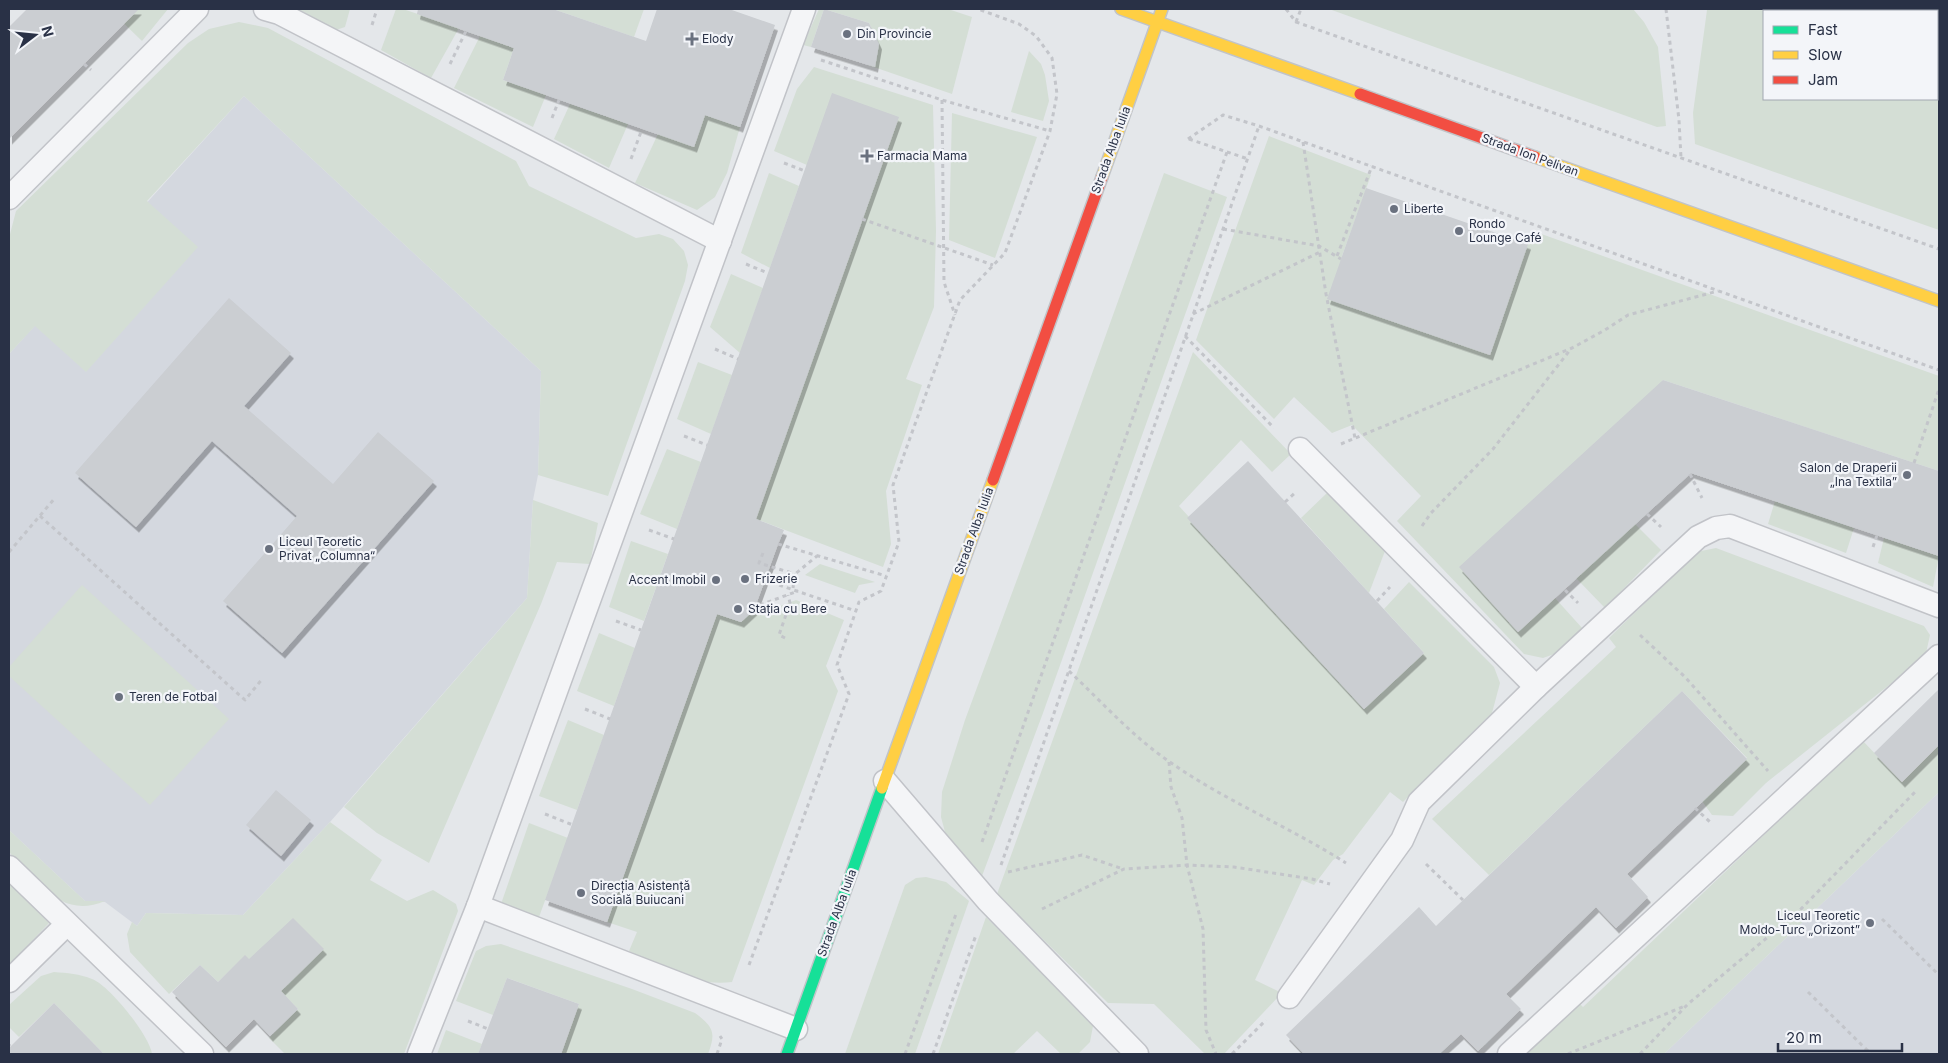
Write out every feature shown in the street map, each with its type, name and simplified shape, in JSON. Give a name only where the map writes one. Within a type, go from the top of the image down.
[{"type":"main road","name":"Strada Ion Pelivan","points":[[1121,9],[1939,301]]},
{"type":"main road","name":"Strada Alba Iulia","points":[[787,1054],[1162,9]]},
{"type":"lane","points":[[9,198],[197,9]]},
{"type":"lane","points":[[265,9],[279,13],[720,242]]},
{"type":"lane","points":[[418,1054],[478,906],[804,9]]},
{"type":"lane","points":[[1304,454],[1536,687]]},
{"type":"lane","points":[[1289,997],[1405,836],[1419,802],[1536,687],[1698,537],[1716,528],[1730,526],[1939,606]]},
{"type":"lane","points":[[1509,1054],[1939,656]]},
{"type":"lane","points":[[885,781],[988,902],[1137,1054]]},
{"type":"lane","points":[[9,868],[202,1054]]},
{"type":"lane","points":[[478,906],[796,1029]]},
{"type":"lane","points":[[9,981],[67,924]]},
{"type":"path","points":[[750,965],[849,694],[837,665],[859,602],[881,591],[899,542],[893,485],[960,300],[1005,253],[1050,131],[1058,94],[1052,58],[1036,36],[1019,24],[978,9]]},
{"type":"path","points":[[1286,9],[1296,22],[1939,249]]},
{"type":"path","points":[[1296,22],[1301,9]]},
{"type":"path","points":[[1666,9],[1679,120],[1681,158]]},
{"type":"path","points":[[789,49],[942,100],[1050,131]]},
{"type":"path","points":[[942,100],[944,282],[955,315]]},
{"type":"path","points":[[1248,159],[1188,139],[1223,115],[1259,126],[1939,370]]},
{"type":"path","points":[[933,1054],[998,874],[1259,126]]},
{"type":"path","points":[[1303,142],[1326,294],[1355,438]]},
{"type":"path","points":[[905,1054],[969,880],[1227,152]]},
{"type":"path","points":[[1337,256],[1372,166]]},
{"type":"path","points":[[862,219],[993,266]]},
{"type":"path","points":[[1223,229],[1318,246],[1342,259]]},
{"type":"path","points":[[1193,314],[1320,252]]},
{"type":"path","points":[[1185,336],[1271,426],[1304,454],[1355,438],[1572,348],[1628,315],[1718,291]]},
{"type":"path","points":[[1403,554],[1431,513],[1493,449],[1572,348]]},
{"type":"path","points":[[1914,463],[1939,389]]},
{"type":"path","points":[[9,552],[54,498]]},
{"type":"path","points":[[40,516],[245,700],[263,678]]},
{"type":"path","points":[[778,544],[886,576]]},
{"type":"path","points":[[763,553],[760,563],[796,574]]},
{"type":"path","points":[[792,588],[796,574],[817,556]]},
{"type":"path","points":[[764,580],[799,590],[856,611]]},
{"type":"path","points":[[760,605],[799,590]]},
{"type":"path","points":[[785,638],[779,635],[790,603],[788,595]]},
{"type":"path","points":[[1616,612],[1685,677],[1789,795]]},
{"type":"path","points":[[1069,671],[1145,744],[1168,762],[1337,857],[1368,887]]},
{"type":"path","points":[[1168,762],[1171,787],[1182,818],[1187,865],[1203,929],[1206,1030],[1216,1054]]},
{"type":"path","points":[[1640,1054],[1688,1004],[1800,910],[1915,792]]},
{"type":"path","points":[[998,874],[1082,855],[1124,869],[1187,865],[1234,868],[1368,887]]},
{"type":"path","points":[[1011,925],[1124,869]]},
{"type":"path","points":[[1447,884],[1463,900]]},
{"type":"path","points":[[1882,919],[1939,975]]},
{"type":"path","points":[[1808,992],[1871,1054]]},
{"type":"path","points":[[1232,1054],[1289,997]]},
{"type":"path","points":[[1568,1054],[1688,1004]]},
{"type":"path","points":[[717,1054],[722,1039],[719,1033]]},
{"type":"shaded area","points":[[109,9],[168,9],[142,41]]},
{"type":"shaded area","points":[[298,9],[350,9],[345,27],[336,30]]},
{"type":"shaded area","points":[[396,9],[403,9],[459,28],[431,78],[381,50]]},
{"type":"shaded area","points":[[553,9],[644,9],[634,37]]},
{"type":"shaded area","points":[[819,9],[824,9],[811,47],[803,45]]},
{"type":"shaded area","points":[[824,9],[948,9],[972,17],[952,94],[868,65],[876,54],[877,49],[877,40],[869,23]]},
{"type":"shaded area","points":[[1329,9],[1633,9],[1644,22],[1658,47],[1666,126],[1657,127]]},
{"type":"shaded area","points":[[1785,9],[1763,10],[1763,100],[1938,100],[1939,77],[1939,230],[1695,144],[1693,113],[1707,10]]},
{"type":"shaded area","points":[[239,22],[268,28],[516,161],[529,186],[636,238],[659,234],[673,239],[684,251],[688,265],[685,281],[608,496],[538,475],[541,371],[244,96],[147,201],[198,247],[86,372],[35,326],[9,354],[9,238],[16,211],[188,43],[209,29]]},
{"type":"shaded area","points":[[480,36],[514,48],[503,80],[546,95],[533,127],[454,88]]},
{"type":"shaded area","points":[[1029,51],[1041,64],[1045,75],[1049,101],[1043,121],[1011,112]]},
{"type":"shaded area","points":[[814,67],[933,105],[936,231],[934,307],[906,379],[922,385],[886,491],[891,544],[883,567],[756,519],[807,165],[774,151],[797,89]]},
{"type":"shaded area","name":"Liceul Teoretic Privat „Columna“","points":[[244,96],[541,371],[538,475],[533,500],[527,598],[330,822],[243,915],[146,913],[137,926],[105,902],[85,901],[9,830],[9,354]]},
{"type":"shaded area","points":[[570,104],[628,124],[609,168],[554,139]]},
{"type":"shaded area","points":[[952,113],[1037,137],[995,258],[949,240]]},
{"type":"shaded area","points":[[705,115],[740,127],[727,173],[715,197],[697,210],[635,183],[658,134]]},
{"type":"shaded area","points":[[1269,136],[1371,175],[1341,259],[1528,244],[1533,231],[1939,376],[1939,471],[1663,380],[1518,632],[1555,598],[1583,629],[1557,653],[1543,658],[1524,654],[1397,521],[1421,496],[1352,425],[1332,433],[1294,397],[1274,419],[1196,340]]},
{"type":"shaded area","points":[[769,173],[799,186],[770,268],[741,253]]},
{"type":"shaded area","points":[[1164,173],[1227,197],[1043,713],[982,876],[956,848],[945,832],[941,817],[942,792],[965,720]]},
{"type":"shaded area","points":[[731,274],[763,288],[740,353],[710,327]]},
{"type":"shaded area","points":[[1193,352],[1291,454],[1272,472],[1241,440],[1179,506],[1364,709],[1424,653],[1384,609],[1409,582],[1494,667],[1500,683],[1492,713],[1403,802],[1390,792],[1343,854],[1333,860],[1314,885],[1302,880],[1255,980],[1282,993],[1224,1054],[1205,1054],[1154,1004],[1108,1003],[997,894]]},
{"type":"shaded area","points":[[698,362],[732,375],[711,434],[677,419]]},
{"type":"shaded area","points":[[667,449],[701,462],[677,529],[640,514]]},
{"type":"shaded area","points":[[1327,493],[1385,551],[1369,593],[1301,518]]},
{"type":"shaded area","points":[[533,500],[598,523],[590,564],[557,562],[541,604],[429,863],[377,833],[344,807],[527,598]]},
{"type":"shaded area","points":[[1775,501],[1854,528],[1846,553],[1768,524]]},
{"type":"shaded area","points":[[1635,524],[1661,550],[1605,608],[1576,578]]},
{"type":"shaded area","points":[[1884,538],[1939,556],[1933,587],[1878,563]]},
{"type":"shaded area","points":[[631,541],[668,554],[644,621],[609,607]]},
{"type":"shaded area","points":[[1716,548],[1924,626],[1930,635],[1926,653],[1913,666],[1766,783],[1733,816],[1712,815],[1702,801],[1747,758],[1682,691],[1489,875],[1432,819],[1616,647],[1609,638],[1689,561],[1701,551]]},
{"type":"shaded area","points":[[820,564],[875,582],[859,585],[855,593],[805,575]]},
{"type":"shaded area","name":"Teren de Fotbal","points":[[82,585],[229,719],[150,805],[9,676],[9,667]]},
{"type":"shaded area","points":[[796,600],[844,620],[826,666],[838,691],[732,982],[718,983],[692,979],[629,951],[637,932],[607,922],[717,614],[741,622],[754,610],[762,613]]},
{"type":"shaded area","points":[[599,633],[635,648],[614,706],[577,691]]},
{"type":"shaded area","points":[[568,720],[604,735],[577,810],[539,796]]},
{"type":"shaded area","points":[[1863,741],[1902,782],[1939,745],[1939,792],[1664,1054],[1518,1054],[1576,1000],[1583,1007]]},
{"type":"shaded area","name":"Liceul Teoretic Moldo-Turc „Orizont”","points":[[1939,792],[1939,1054],[1664,1054]]},
{"type":"shaded area","points":[[330,822],[382,860],[370,880],[407,901],[433,890],[456,904],[458,911],[404,1054],[285,1054],[269,1038],[298,1009],[245,956],[218,982],[200,965],[169,994],[130,952],[127,934],[132,922],[137,926],[146,913],[243,915]]},
{"type":"shaded area","points":[[529,823],[568,838],[539,917],[501,904]]},
{"type":"shaded area","points":[[9,830],[85,901],[105,901],[89,905],[75,905],[62,901],[51,894],[9,852]]},
{"type":"shaded area","points":[[926,877],[946,882],[969,901],[915,1054],[845,1054],[905,885],[916,878]]},
{"type":"shaded area","points":[[9,882],[49,923],[9,965]]},
{"type":"shaded area","points":[[986,917],[1093,1026],[1090,1042],[1078,1054],[1061,1054],[1037,1031],[1013,1054],[938,1054]]},
{"type":"shaded area","points":[[501,944],[632,989],[695,1013],[706,1022],[712,1031],[712,1041],[708,1054],[561,1054],[579,1004],[507,978],[493,1015],[456,1001],[476,951],[486,946]]},
{"type":"shaded area","points":[[54,972],[83,976],[99,983],[118,1001],[137,1024],[150,1046],[152,1054],[104,1054],[54,1003],[19,1037],[9,1027],[9,1005],[41,976]]},
{"type":"shaded area","points":[[446,1030],[482,1044],[478,1054],[437,1054]]},
{"type":"building","points":[[27,9],[139,9],[9,139],[9,27]]},
{"type":"building","points":[[418,9],[553,9],[646,41],[657,9],[729,9],[775,25],[740,127],[705,115],[694,147],[503,80],[514,48],[417,14]]},
{"type":"building","points":[[824,9],[869,23],[879,44],[875,67],[811,47]]},
{"type":"building","points":[[832,93],[899,117],[756,519],[784,530],[754,610],[741,622],[717,614],[607,922],[545,900]]},
{"type":"building","points":[[1366,188],[1528,244],[1490,355],[1327,299]]},
{"type":"building","points":[[229,298],[291,353],[244,406],[333,484],[378,432],[434,481],[282,653],[223,601],[297,516],[212,441],[136,527],[75,473]]},
{"type":"building","points":[[1663,380],[1939,471],[1939,556],[1691,473],[1518,632],[1459,567]]},
{"type":"building","points":[[1248,461],[1424,653],[1364,709],[1187,518]]},
{"type":"building","points":[[1939,689],[1939,745],[1902,782],[1874,753]]},
{"type":"building","points":[[1682,691],[1747,759],[1627,874],[1648,897],[1616,928],[1596,907],[1506,994],[1521,1009],[1478,1051],[1461,1034],[1439,1054],[1304,1054],[1286,1035],[1419,907],[1436,926]]},
{"type":"building","points":[[276,790],[311,820],[281,856],[246,825]]},
{"type":"building","points":[[293,918],[324,949],[281,991],[298,1009],[270,1036],[254,1019],[226,1047],[172,992],[200,965],[218,982],[245,955],[249,959]]},
{"type":"building","points":[[507,978],[579,1004],[561,1054],[478,1054]]},
{"type":"building","points":[[54,1003],[104,1054],[9,1054],[9,1048]]},
{"type":"traffic: fast","points":[[787,1054],[882,788]]},
{"type":"traffic: slow","points":[[1121,9],[1360,94]]},
{"type":"traffic: slow","points":[[1102,177],[1162,9]]},
{"type":"traffic: slow","points":[[1535,157],[1939,301]]},
{"type":"traffic: slow","points":[[882,788],[993,480]]},
{"type":"traffic: jam","points":[[1360,94],[1535,157]]},
{"type":"traffic: jam","points":[[993,480],[1102,177]]},
{"type":"place","name":"Din Provincie","points":[[847,34]]},
{"type":"place","name":"Elody","points":[[692,39]]},
{"type":"place","name":"Farmacia Mama","points":[[867,156]]},
{"type":"place","name":"Liberte","points":[[1394,209]]},
{"type":"place","name":"Rondo Lounge Café","points":[[1459,231]]},
{"type":"place","name":"Salon de Draperii „Ina Textila”","points":[[1907,475]]},
{"type":"place","name":"Liceul Teoretic Privat „Columna“","points":[[269,549]]},
{"type":"place","name":"Frizerie","points":[[745,579]]},
{"type":"place","name":"Accent Imobil","points":[[716,580]]},
{"type":"place","name":"Stația cu Bere","points":[[738,609]]},
{"type":"place","name":"Teren de Fotbal","points":[[119,697]]},
{"type":"place","name":"Direcția Asistență Socială Buiucani","points":[[581,893]]},
{"type":"place","name":"Liceul Teoretic Moldo-Turc „Orizont”","points":[[1870,923]]}]
